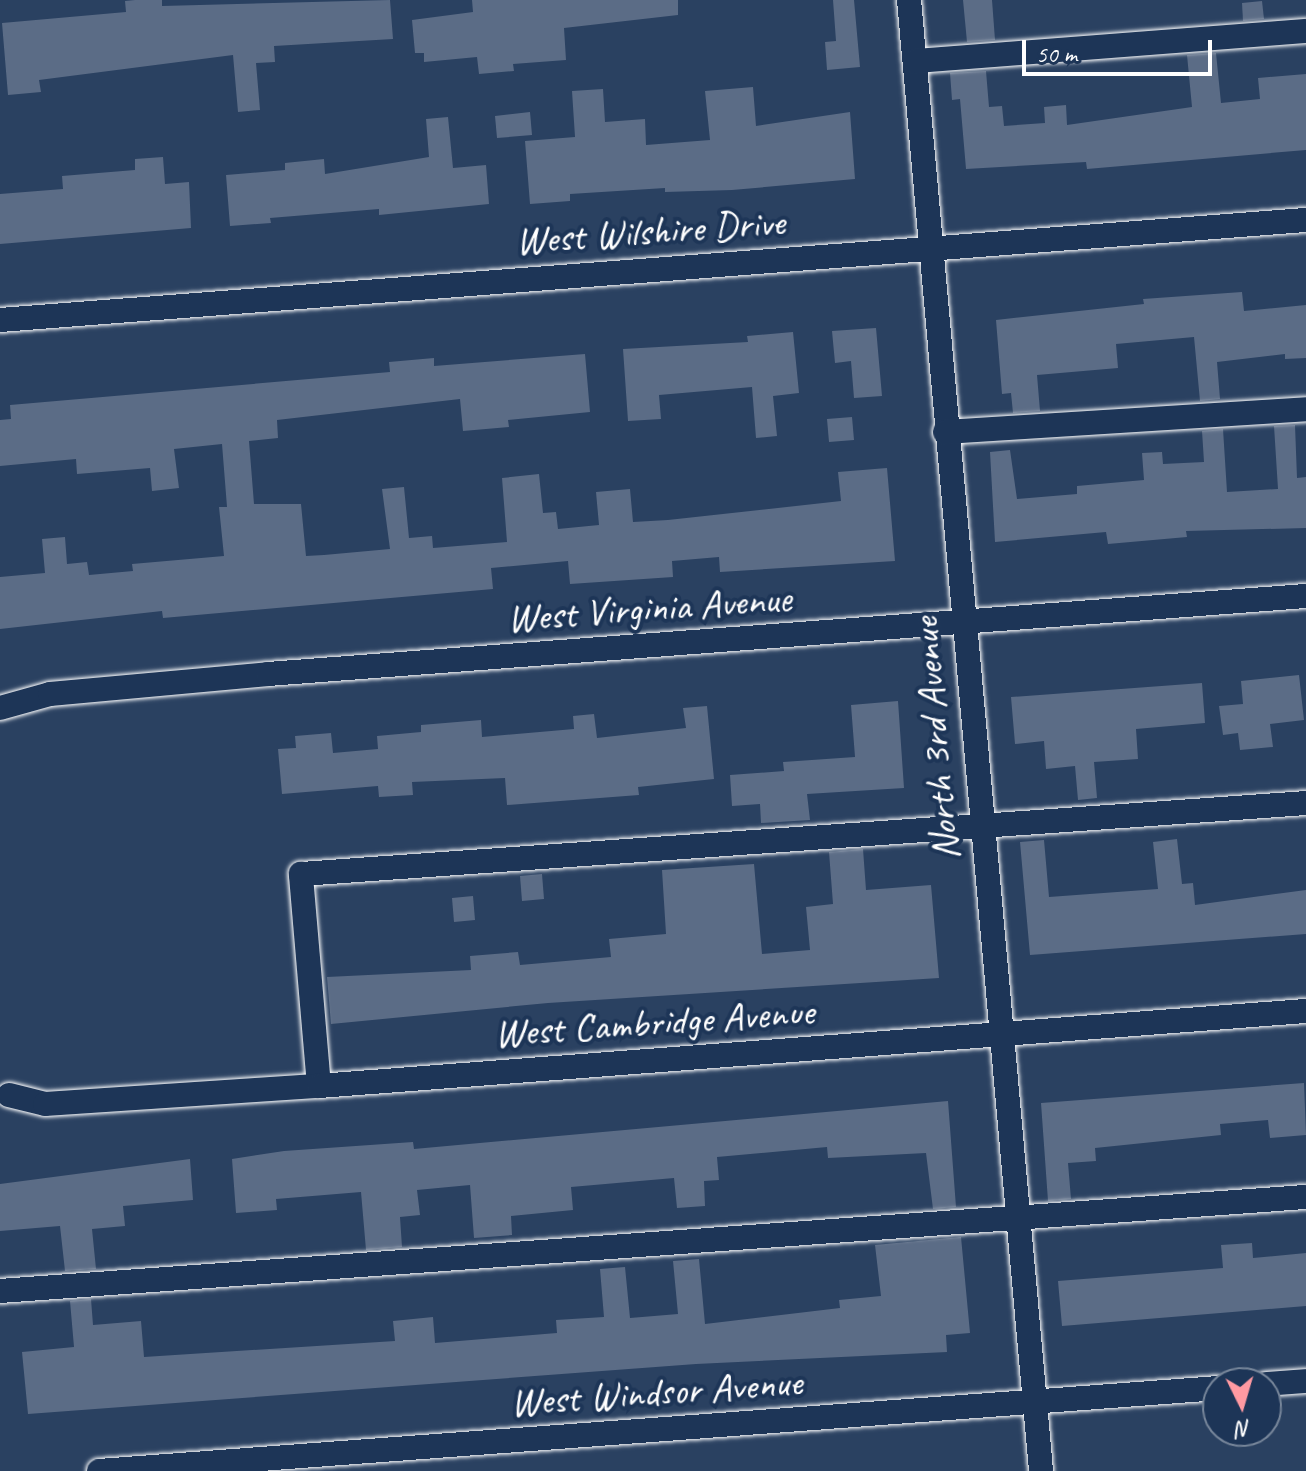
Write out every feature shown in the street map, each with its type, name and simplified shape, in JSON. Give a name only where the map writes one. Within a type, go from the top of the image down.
[{"type":"street","name":"North 3rd Avenue","points":[[909,0],[962,623],[1041,1471]]},
{"type":"street","points":[[915,61],[1306,31]]},
{"type":"street","name":"West Wilshire Drive","points":[[0,320],[1306,220]]},
{"type":"street","points":[[945,432],[1306,409]]},
{"type":"street","name":"West Virginia Avenue","points":[[0,708],[50,694],[268,674],[1306,596]]},
{"type":"street","points":[[319,1086],[301,874],[1306,803]]},
{"type":"street","name":"West Cambridge Avenue","points":[[9,1095],[45,1104],[1306,1011]]},
{"type":"street","points":[[0,1291],[1306,1197]]},
{"type":"street","points":[[1282,1383],[1306,1381]]},
{"type":"street","name":"West Windsor Avenue","points":[[99,1471],[1202,1389]]},
{"type":"building","points":[[162,0],[162,6],[390,0],[393,39],[274,46],[275,62],[256,63],[260,110],[238,112],[233,55],[39,80],[41,92],[8,95],[2,23],[126,12],[125,1]]},
{"type":"building","points":[[472,0],[678,0],[678,15],[564,28],[566,60],[513,64],[514,71],[479,74],[477,57],[424,62],[424,53],[415,53],[412,20],[473,12]]},
{"type":"building","points":[[833,0],[854,0],[860,67],[827,70],[825,42],[836,41]]},
{"type":"building","points":[[963,0],[992,0],[995,40],[967,42]]},
{"type":"building","points":[[1262,1],[1264,19],[1243,21],[1242,3]]},
{"type":"building","points":[[1216,53],[1221,103],[1260,99],[1258,78],[1306,74],[1306,150],[1087,169],[1086,162],[966,169],[960,99],[952,100],[950,73],[986,71],[989,107],[1002,106],[1004,126],[1045,123],[1044,107],[1066,105],[1067,125],[1192,107],[1187,55]]},
{"type":"building","points":[[753,87],[756,126],[850,112],[855,179],[732,190],[665,192],[665,188],[570,194],[570,201],[530,204],[525,141],[575,137],[572,91],[603,89],[605,122],[645,119],[646,145],[710,140],[705,91]]},
{"type":"building","points":[[530,112],[532,135],[497,138],[495,116]]},
{"type":"building","points":[[448,117],[453,168],[486,165],[489,204],[379,215],[379,209],[270,218],[271,223],[230,226],[226,175],[285,170],[285,163],[324,159],[325,174],[429,157],[426,119]]},
{"type":"building","points":[[163,157],[165,184],[189,182],[191,228],[0,244],[0,194],[63,189],[62,176],[135,170],[135,159]]},
{"type":"building","points":[[1242,292],[1244,311],[1306,305],[1306,358],[1285,359],[1285,354],[1217,362],[1220,399],[1200,401],[1194,337],[1116,344],[1118,368],[1037,375],[1040,411],[1013,413],[1011,393],[1002,394],[996,320],[1144,304],[1143,299]]},
{"type":"building","points":[[876,328],[882,396],[854,398],[851,361],[835,363],[832,331]]},
{"type":"building","points":[[793,332],[799,393],[773,396],[777,436],[756,438],[752,387],[659,395],[661,419],[628,421],[623,349],[748,342],[747,336]]},
{"type":"building","points":[[585,354],[590,412],[508,420],[509,427],[463,431],[460,399],[277,420],[278,438],[249,441],[254,504],[301,504],[306,556],[324,555],[390,549],[382,489],[404,487],[409,538],[432,536],[433,548],[507,542],[502,478],[539,474],[543,513],[556,512],[558,529],[599,525],[596,492],[630,489],[633,522],[668,520],[841,501],[838,472],[887,468],[895,561],[720,572],[719,557],[672,561],[673,577],[570,584],[568,561],[491,568],[493,589],[163,618],[162,611],[0,629],[0,577],[45,573],[42,539],[65,537],[67,564],[87,562],[89,575],[133,571],[132,564],[224,556],[219,507],[227,507],[222,444],[174,449],[179,488],[152,491],[150,468],[77,474],[76,459],[0,466],[0,420],[11,419],[10,405],[390,372],[389,362],[434,358],[434,366]]},
{"type":"building","points":[[852,417],[854,440],[829,442],[827,419]]},
{"type":"building","points":[[1295,425],[1297,478],[1306,477],[1306,528],[1186,531],[1187,537],[1108,544],[1106,532],[995,542],[990,452],[1010,450],[1017,499],[1077,494],[1077,486],[1144,480],[1142,453],[1162,452],[1163,464],[1204,462],[1202,431],[1223,429],[1227,492],[1278,489],[1274,426]]},
{"type":"building","points":[[1299,675],[1304,720],[1270,724],[1273,747],[1240,750],[1238,733],[1223,735],[1219,706],[1243,704],[1241,681]]},
{"type":"building","points":[[1202,683],[1205,723],[1136,729],[1138,759],[1094,762],[1097,798],[1078,800],[1075,766],[1046,769],[1044,741],[1015,744],[1011,697]]},
{"type":"building","points":[[898,701],[904,788],[807,794],[810,820],[761,823],[760,804],[732,806],[730,775],[784,771],[783,762],[855,757],[851,705]]},
{"type":"building","points":[[707,706],[714,779],[638,787],[639,795],[507,805],[505,778],[412,782],[413,795],[379,797],[378,786],[282,794],[278,749],[296,748],[295,736],[331,733],[333,753],[378,749],[377,736],[421,732],[421,725],[481,720],[482,737],[574,729],[573,716],[594,714],[597,738],[686,728],[683,708]]},
{"type":"building","points":[[1177,839],[1182,884],[1193,883],[1195,905],[1306,890],[1306,934],[1030,955],[1020,842],[1044,840],[1049,897],[1158,889],[1153,842]]},
{"type":"building","points":[[863,849],[866,890],[931,885],[939,978],[548,1003],[331,1024],[327,977],[471,970],[470,956],[518,952],[520,965],[611,957],[609,939],[666,934],[662,870],[754,864],[762,954],[810,950],[806,907],[833,904],[829,852]]},
{"type":"building","points":[[542,874],[544,899],[522,901],[520,876]]},
{"type":"building","points":[[473,896],[475,920],[454,922],[452,898]]},
{"type":"building","points":[[1304,1083],[1306,1135],[1270,1138],[1268,1120],[1220,1124],[1221,1135],[1095,1148],[1096,1161],[1068,1163],[1071,1199],[1048,1201],[1041,1103]]},
{"type":"building","points":[[948,1101],[956,1207],[933,1209],[926,1153],[828,1158],[827,1147],[717,1157],[719,1180],[704,1181],[705,1206],[677,1208],[674,1178],[571,1187],[573,1210],[511,1216],[512,1235],[474,1238],[470,1185],[417,1190],[420,1215],[400,1217],[402,1247],[366,1250],[361,1192],[276,1199],[277,1210],[236,1213],[232,1159],[284,1151],[413,1142],[414,1149]]},
{"type":"building","points":[[190,1159],[193,1200],[123,1206],[125,1226],[92,1229],[96,1269],[65,1271],[60,1226],[0,1231],[0,1184]]},
{"type":"building","points":[[961,1237],[970,1333],[946,1335],[947,1352],[696,1364],[28,1414],[22,1352],[74,1347],[70,1301],[91,1299],[93,1325],[141,1321],[144,1357],[395,1341],[393,1321],[433,1317],[435,1343],[557,1333],[556,1320],[604,1317],[600,1269],[625,1267],[630,1318],[678,1314],[673,1261],[699,1259],[705,1324],[840,1308],[839,1300],[881,1296],[875,1245]]},
{"type":"building","points":[[1252,1243],[1253,1258],[1306,1253],[1306,1306],[1062,1326],[1058,1281],[1223,1268],[1221,1245]]}]
